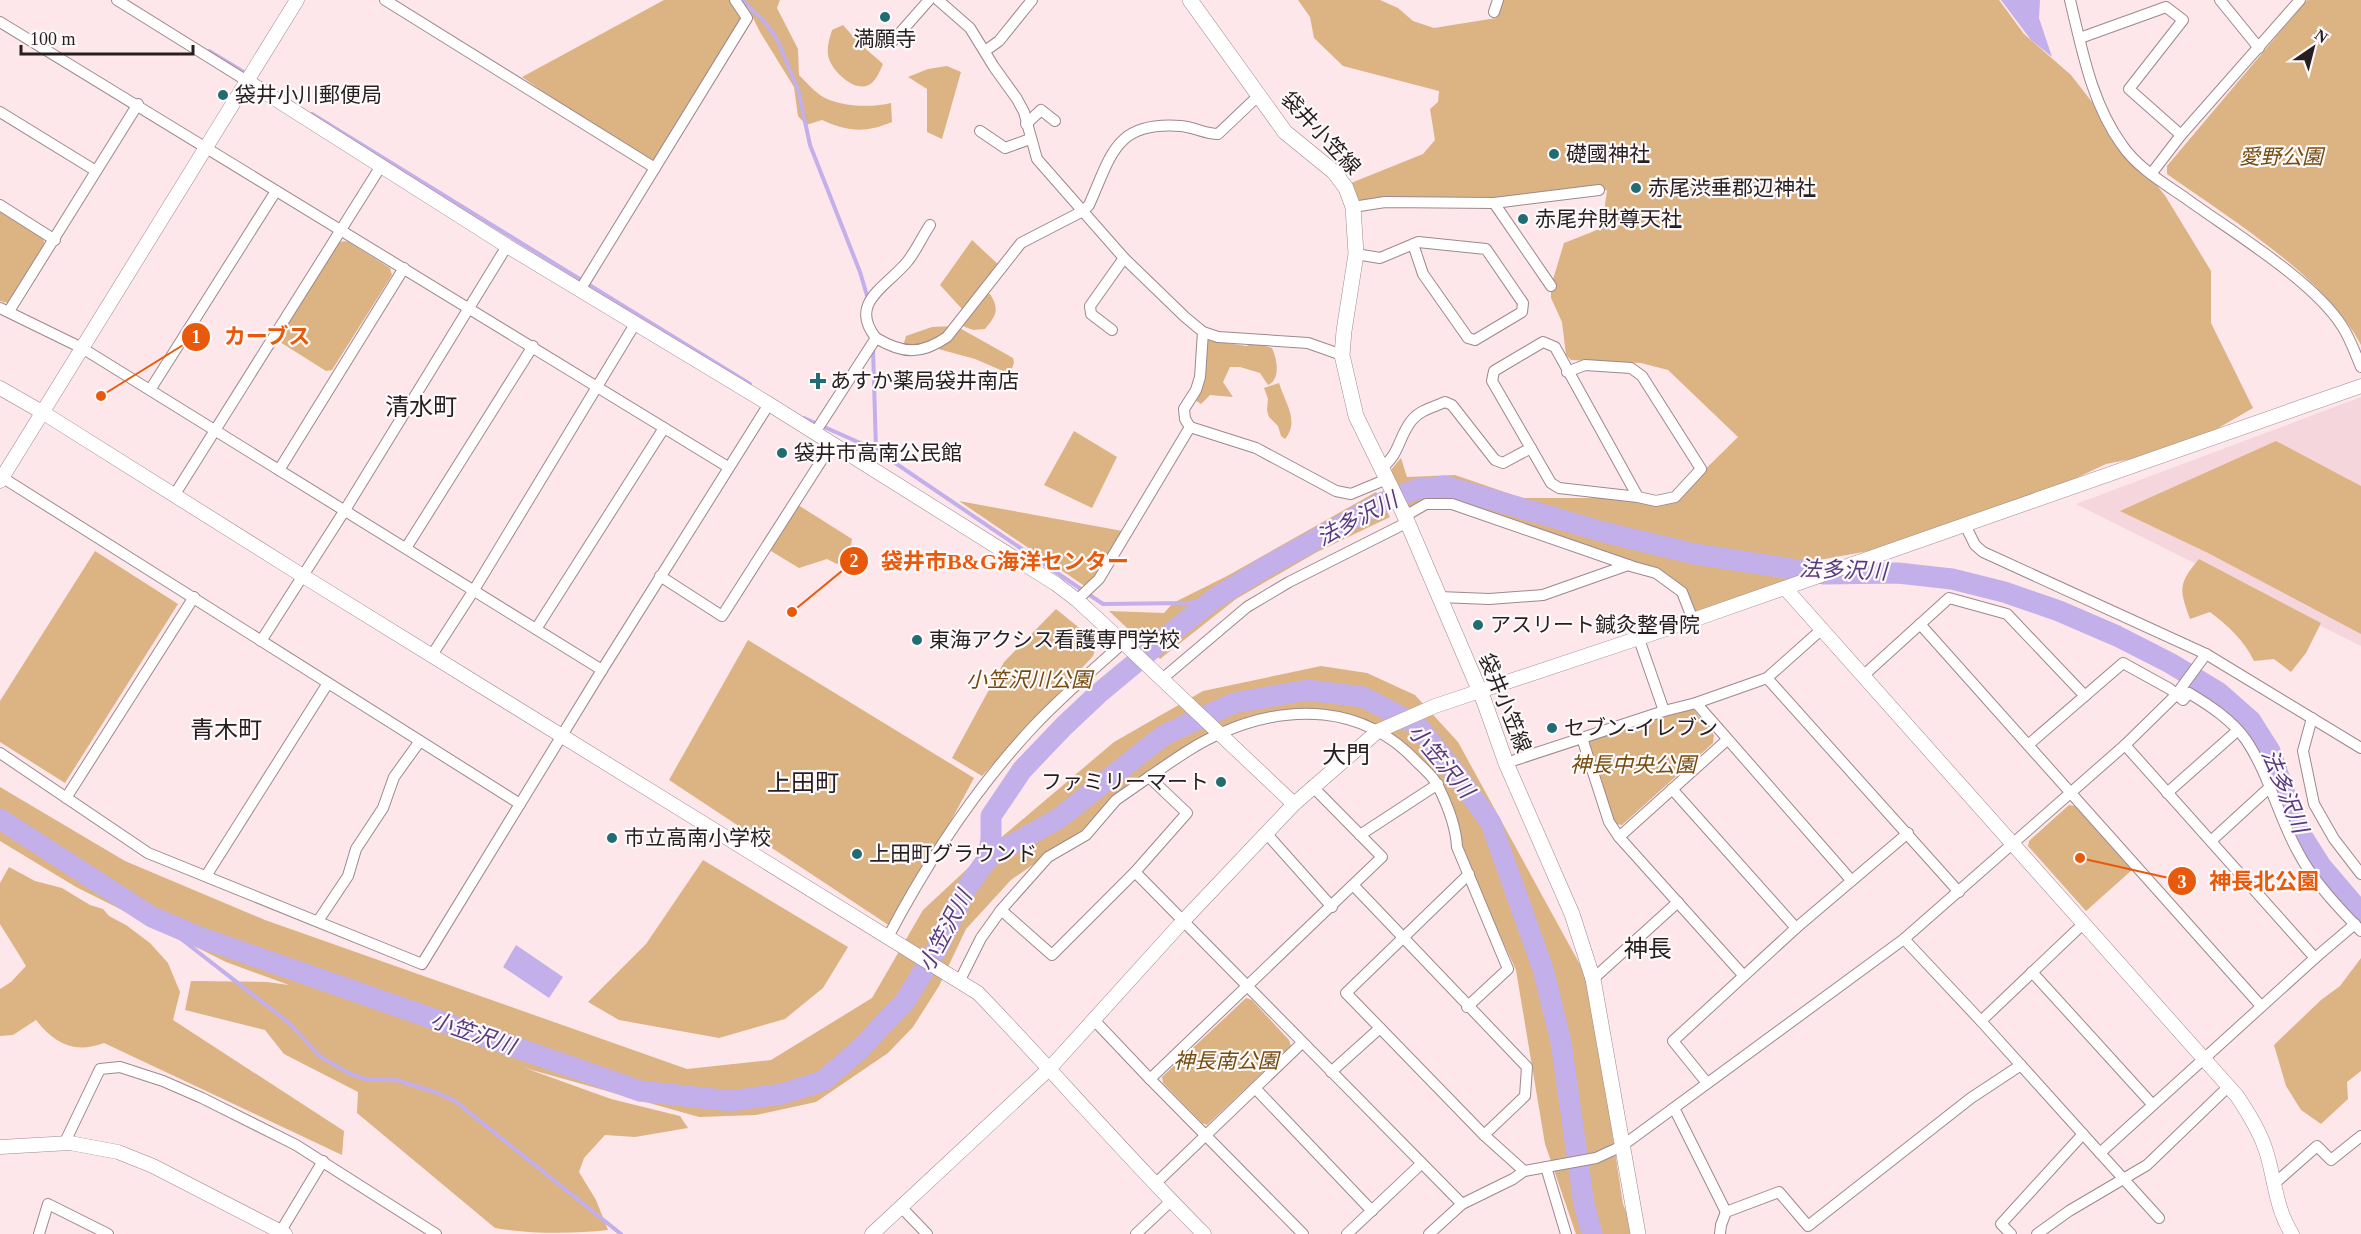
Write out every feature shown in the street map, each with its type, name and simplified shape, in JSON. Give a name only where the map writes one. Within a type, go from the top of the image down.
[{"type":"main road","name":"袋井小笠線","points":[[1190,0],[1285,132],[1334,172],[1346,188],[1353,207],[1356,254],[1342,355],[1356,416],[1405,517],[1479,692],[1506,763],[1572,914],[1593,979],[1638,1234]]},
{"type":"street","points":[[117,0],[507,246],[769,404],[1056,584],[1077,600],[1157,674],[1293,804]]},
{"type":"street","points":[[297,0],[1,478],[194,597],[520,804]]},
{"type":"street","points":[[385,0],[655,168]]},
{"type":"street","points":[[580,290],[747,18],[735,0]]},
{"type":"street","points":[[892,42],[929,0]]},
{"type":"street","points":[[938,0],[970,28],[1017,99],[1024,112],[1037,159],[1124,258],[1203,332],[1218,337],[1308,343],[1342,355]]},
{"type":"street","points":[[985,51],[999,41],[1032,0]]},
{"type":"street","points":[[1494,12],[1498,0]]},
{"type":"street","points":[[2070,0],[2091,85],[2122,145],[2151,174],[2287,272],[2319,299],[2341,325],[2361,367]]},
{"type":"street","points":[[2220,0],[2259,48]]},
{"type":"street","points":[[2151,174],[2181,135],[2300,0]]},
{"type":"street","points":[[2079,38],[2166,7],[2183,20],[2128,89],[2181,135]]},
{"type":"street","points":[[0,22],[138,104],[728,467]]},
{"type":"street","points":[[930,225],[909,261],[872,298],[866,309],[866,321],[876,338],[902,350],[934,346],[947,337],[1021,243],[1083,211],[1089,205],[1116,146],[1125,136],[1143,128],[1167,125],[1185,126],[1209,134],[1218,134],[1258,96]]},
{"type":"street","points":[[138,104],[55,240],[5,309],[82,348],[602,670]]},
{"type":"street","points":[[1026,124],[1041,110],[1055,121]]},
{"type":"street","points":[[0,112],[96,171]]},
{"type":"street","points":[[980,131],[1005,148],[1030,139]]},
{"type":"street","points":[[175,494],[381,166]]},
{"type":"street","points":[[1353,207],[1385,202],[1494,203],[1599,190]]},
{"type":"street","points":[[150,390],[276,191]]},
{"type":"street","points":[[1494,203],[1551,286]]},
{"type":"street","points":[[0,205],[55,240]]},
{"type":"street","points":[[1356,254],[1380,258],[1413,244],[1418,242],[1486,249],[1524,303],[1522,312],[1475,340],[1468,338],[1423,274],[1413,244]]},
{"type":"street","points":[[261,641],[345,510],[507,246]]},
{"type":"street","points":[[1112,330],[1091,314],[1090,306],[1124,258]]},
{"type":"street","points":[[279,470],[404,268]]},
{"type":"street","points":[[432,655],[474,590],[635,324]]},
{"type":"street","points":[[1203,332],[1200,377],[1196,390],[1184,409],[1185,419],[1190,427],[1256,448],[1336,491],[1351,494],[1386,477],[1402,434],[1413,419],[1422,411],[1445,402],[1452,405],[1495,460],[1503,463],[1531,448]]},
{"type":"street","points":[[814,434],[876,338]]},
{"type":"street","points":[[1567,372],[1585,365],[1631,368],[1642,376],[1701,468],[1675,497],[1656,501],[1559,488],[1551,483],[1492,381],[1494,371],[1543,342],[1555,347],[1567,372],[1638,497]]},
{"type":"street","points":[[406,548],[533,346]]},
{"type":"street","points":[[872,1234],[1050,1068],[1293,804],[1380,730],[1435,706],[1639,639],[2361,386]]},
{"type":"street","points":[[0,388],[954,976],[978,993],[1204,1234]]},
{"type":"street","points":[[0,753],[148,853],[422,964],[660,576],[769,404]]},
{"type":"street","points":[[1077,600],[1100,579],[1190,427]]},
{"type":"street","points":[[536,629],[664,428]]},
{"type":"street","points":[[660,576],[722,616],[832,444]]},
{"type":"street","points":[[1157,674],[1247,607],[1426,504],[1452,504],[1656,573],[1682,592],[1693,620]]},
{"type":"street","points":[[1965,525],[1975,544],[1983,552],[2204,658],[2361,748]]},
{"type":"street","points":[[1439,597],[1489,599],[1543,595],[1628,565]]},
{"type":"street","points":[[1786,588],[2229,1086],[2250,1116],[2267,1153],[2280,1211],[2292,1234]]},
{"type":"street","points":[[66,798],[194,597]]},
{"type":"street","points":[[1864,675],[1949,598],[2007,614],[2085,696]]},
{"type":"street","points":[[1920,624],[2261,1006]]},
{"type":"street","points":[[1506,763],[1767,678],[1822,629]]},
{"type":"street","points":[[1639,639],[1664,711]]},
{"type":"street","points":[[891,938],[942,841],[998,766],[1034,726],[1125,645]]},
{"type":"street","points":[[1429,1234],[1462,1204],[1513,1179],[1524,1171],[1596,1158],[1622,1146],[1904,939],[2125,745],[2176,695],[2204,658]]},
{"type":"street","points":[[2028,745],[2123,663],[2170,689],[2182,700],[2189,693],[2206,703],[2245,738],[2270,787],[2284,825],[2299,855],[2320,884],[2358,927],[2315,958],[2100,1153]]},
{"type":"street","points":[[1767,678],[1959,892]]},
{"type":"street","points":[[206,876],[328,683]]},
{"type":"street","points":[[1696,703],[1851,880]]},
{"type":"street","points":[[954,976],[1001,910],[1048,857],[1086,836],[1116,800],[1217,732],[1255,721],[1322,713],[1349,718],[1380,730],[1411,755],[1437,784],[1456,832],[1457,847],[1508,969],[1467,1007]]},
{"type":"street","points":[[2312,718],[2303,751],[2314,804],[2334,839],[2361,874]]},
{"type":"street","points":[[2168,793],[2237,730]]},
{"type":"street","points":[[1582,738],[1609,822],[1619,837],[1743,975]]},
{"type":"street","points":[[1619,837],[1727,740]]},
{"type":"street","points":[[318,921],[348,876],[356,849],[383,808],[394,777],[420,741]]},
{"type":"street","points":[[2125,745],[2315,958]]},
{"type":"street","points":[[1001,910],[1052,955],[1135,872],[1187,813],[1149,777]]},
{"type":"street","points":[[1360,835],[1437,784]]},
{"type":"street","points":[[1150,1079],[1248,988],[1382,857],[1312,786]]},
{"type":"street","points":[[2211,841],[2270,787]]},
{"type":"street","points":[[1672,789],[1796,928]]},
{"type":"street","points":[[1266,833],[1332,907]]},
{"type":"street","points":[[1707,1083],[1673,1041],[1796,928],[1908,833]]},
{"type":"street","points":[[1135,872],[1462,1204]]},
{"type":"street","points":[[1469,874],[1346,993],[1484,1135],[1524,1171]]},
{"type":"street","points":[[1354,886],[1467,1007],[1527,1067],[1525,1096],[1484,1135]]},
{"type":"street","points":[[1593,979],[1678,902]]},
{"type":"street","points":[[1981,1021],[2083,924]]},
{"type":"street","points":[[1904,939],[2159,1218]]},
{"type":"street","points":[[2032,972],[2152,1104]]},
{"type":"street","points":[[1094,1020],[1303,1234]]},
{"type":"street","points":[[1331,1072],[1380,1028]]},
{"type":"street","points":[[1155,1184],[1302,1043]]},
{"type":"street","points":[[1726,1212],[1779,1192],[1808,1227],[1971,1098],[2021,1065]]},
{"type":"street","points":[[64,1144],[100,1069],[120,1068],[163,1081],[202,1098],[296,1145],[436,1234]]},
{"type":"street","points":[[2037,1234],[2069,1211],[2147,1165],[2229,1086]]},
{"type":"street","points":[[1255,1088],[1372,1210]]},
{"type":"street","points":[[1674,1108],[1726,1212],[1720,1234]]},
{"type":"street","points":[[2011,1234],[2001,1224],[2083,1134]]},
{"type":"street","points":[[2274,1184],[2317,1146],[2331,1160],[2361,1136]]},
{"type":"street","points":[[0,1147],[64,1144],[101,1148],[134,1158],[281,1233],[323,1161]]},
{"type":"street","points":[[1347,1234],[1421,1164]]},
{"type":"street","points":[[1548,1167],[1566,1234]]},
{"type":"street","points":[[1136,1234],[1171,1201]]},
{"type":"street","points":[[39,1234],[48,1204],[108,1234]]},
{"type":"street","points":[[902,1208],[927,1234]]},
{"type":"shaded area","points":[[2001,0],[2040,0],[2039,18],[2052,57],[2031,40]]},
{"type":"shaded area","points":[[2361,397],[2361,646],[2076,504]]},
{"type":"shaded area","points":[[516,945],[563,977],[549,998],[503,967]]},
{"type":"green space","points":[[664,0],[737,0],[747,18],[650,165],[522,77]]},
{"type":"green space","points":[[744,0],[780,0],[777,8],[798,49],[799,75],[817,93],[827,99],[845,104],[874,106],[891,103],[892,122],[874,128],[857,130],[822,120],[806,125],[798,116],[794,87],[760,32]]},
{"type":"green space","points":[[1298,0],[1380,0],[1398,8],[1413,21],[1434,28],[1496,18],[1499,0],[1999,0],[2024,34],[2071,75],[2166,197],[2211,271],[2211,323],[2253,408],[2182,449],[2106,464],[2010,509],[1913,543],[1808,562],[1803,577],[1693,620],[1682,592],[1656,573],[1452,504],[1426,504],[1405,516],[1390,471],[1401,458],[1407,477],[1455,475],[1522,498],[1676,498],[1738,437],[1668,370],[1641,363],[1571,360],[1566,355],[1562,322],[1551,298],[1551,286],[1564,243],[1602,228],[1607,190],[1494,203],[1351,202],[1351,183],[1423,154],[1435,140],[1430,109],[1438,102],[1439,91],[1343,66],[1314,38],[1310,17]]},
{"type":"green space","name":"愛野公園","points":[[2307,0],[2361,0],[2361,345],[2345,320],[2300,272],[2247,230],[2167,174],[2167,166]]},
{"type":"green space","points":[[843,25],[883,64],[877,77],[869,85],[861,86],[849,82],[831,64],[828,48],[832,30]]},
{"type":"green space","points":[[947,66],[961,72],[942,139],[927,132],[927,89],[908,77],[928,69]]},
{"type":"green space","points":[[0,211],[43,238],[45,245],[8,303],[0,301]]},
{"type":"green space","points":[[972,240],[1001,267],[980,294],[990,294],[996,309],[994,316],[985,329],[973,330],[952,322],[962,309],[940,285]]},
{"type":"green space","points":[[347,241],[390,268],[392,275],[332,370],[326,371],[280,342],[280,336],[339,242]]},
{"type":"green space","points":[[956,326],[1013,358],[1014,363],[1010,374],[975,359],[931,347],[902,350],[906,336],[932,327]]},
{"type":"green space","points":[[1208,340],[1246,346],[1256,343],[1272,348],[1276,363],[1275,378],[1268,385],[1260,373],[1240,367],[1230,367],[1223,382],[1233,397],[1210,395],[1201,404],[1195,400],[1202,343]]},
{"type":"green space","points":[[1279,383],[1291,419],[1289,432],[1285,439],[1281,436],[1278,426],[1269,417],[1268,399],[1264,388]]},
{"type":"green space","points":[[1074,431],[1117,457],[1092,508],[1044,485]]},
{"type":"green space","points":[[2276,441],[2361,486],[2361,634],[2208,553],[2120,511]]},
{"type":"green space","points":[[1376,492],[1390,517],[1317,552],[1236,599],[1160,659],[1109,611],[1164,613],[1173,603],[1227,576]]},
{"type":"green space","points":[[959,501],[1128,532],[1089,589]]},
{"type":"green space","points":[[795,503],[852,539],[849,557],[837,564],[827,559],[799,568],[766,548]]},
{"type":"green space","points":[[95,551],[178,604],[65,783],[0,742],[0,701]]},
{"type":"green space","points":[[2199,559],[2321,623],[2306,653],[2291,672],[2274,659],[2254,661],[2235,634],[2210,612],[2190,619],[2182,587],[2187,575]]},
{"type":"green space","name":"小笠沢川公園","points":[[1056,609],[1098,643],[1093,656],[982,776],[952,758],[1004,662]]},
{"type":"green space","name":"上田町グラウンド","points":[[748,640],[974,778],[893,928],[669,780]]},
{"type":"green space","points":[[1321,666],[1367,673],[1415,695],[1458,742],[1589,981],[1623,1204],[1635,1234],[1576,1234],[1545,1144],[1516,970],[1457,843],[1432,772],[1368,722],[1333,715],[1271,718],[1184,754],[1118,798],[1081,831],[1011,880],[966,929],[939,986],[913,1027],[888,1053],[816,1102],[756,1115],[699,1117],[525,1068],[611,1099],[680,1116],[688,1128],[635,1137],[605,1135],[584,1158],[579,1172],[596,1200],[608,1230],[566,1233],[495,1228],[357,1113],[358,1092],[284,1054],[265,1030],[185,1010],[191,981],[267,982],[289,985],[226,962],[76,887],[0,841],[0,787],[125,861],[265,920],[687,1069],[771,1060],[872,998],[923,910],[997,841],[1114,742],[1203,691]]},
{"type":"green space","name":"神長中央公園","points":[[1689,708],[1693,709],[1714,735],[1713,743],[1622,825],[1615,824],[1588,745],[1590,740]]},
{"type":"green space","points":[[2069,805],[2075,806],[2132,870],[2086,911],[2028,846],[2029,841]]},
{"type":"green space","points":[[703,860],[848,947],[823,988],[785,1019],[719,1038],[619,1020],[588,1002],[646,944]]},
{"type":"green space","points":[[9,867],[35,881],[62,888],[90,905],[103,909],[109,916],[126,925],[150,943],[168,963],[180,992],[173,1020],[344,1131],[342,1155],[104,1043],[83,1047],[66,1045],[50,1035],[36,1020],[13,1035],[0,1036],[0,989],[11,982],[26,966],[0,924],[0,883]]},
{"type":"green space","points":[[2361,958],[2361,1071],[2347,1082],[2348,1099],[2321,1124],[2301,1110],[2286,1086],[2274,1045],[2321,1000],[2340,986]]},
{"type":"green space","name":"神長南公園","points":[[1246,998],[1252,1000],[1289,1040],[1291,1046],[1207,1125],[1202,1123],[1163,1083],[1162,1077]]},
{"type":"waterway","points":[[742,0],[764,21],[777,39],[798,89],[810,145],[860,272],[868,299]]},
{"type":"waterway","points":[[209,51],[247,74]]},
{"type":"waterway","points":[[312,114],[750,384]]},
{"type":"waterway","points":[[873,348],[876,450]]},
{"type":"waterway","points":[[804,418],[876,450],[1103,604],[1188,603],[1214,599]]},
{"type":"waterway","name":"法多沢川","points":[[988,858],[991,816],[1022,770],[1098,694],[1176,629],[1214,599],[1264,568],[1381,503],[1417,489],[1445,486],[1607,533],[1695,554],[1825,574],[1898,573],[1952,579],[2004,592],[2059,611],[2117,636],[2170,663],[2218,692],[2251,721],[2270,751],[2297,828],[2321,866],[2361,913]]},
{"type":"waterway","name":"小笠沢川","points":[[0,819],[152,917],[199,937],[640,1091],[731,1101],[782,1094],[823,1081],[859,1050],[906,1000],[941,942],[966,889],[988,858],[1058,819],[1164,735],[1234,703],[1307,690],[1363,697],[1417,725],[1454,771],[1491,823],[1543,969],[1561,1042],[1584,1204],[1592,1234]]},
{"type":"waterway","points":[[153,917],[288,1022],[321,1057],[350,1074],[366,1079],[396,1080],[455,1101],[621,1234]]},
{"type":"place","name":"満願寺","points":[[885,17]]},
{"type":"place","name":"袋井小川郵便局","points":[[223,95]]},
{"type":"place","name":"礎國神社","points":[[1554,154]]},
{"type":"place","name":"赤尾渋垂郡辺神社","points":[[1636,188]]},
{"type":"place","name":"赤尾弁財尊天社","points":[[1523,219]]},
{"type":"place","name":"あすか薬局袋井南店","points":[[818,381]]},
{"type":"place","name":"カーブス","points":[[101,396]]},
{"type":"place","name":"袋井市高南公民館","points":[[782,453]]},
{"type":"place","name":"袋井市B&G海洋センター","points":[[792,612]]},
{"type":"place","name":"アスリート鍼灸整骨院","points":[[1478,625]]},
{"type":"place","name":"東海アクシス看護専門学校","points":[[917,640]]},
{"type":"place","name":"セブン-イレブン","points":[[1552,728]]},
{"type":"place","name":"ファミリーマート","points":[[1221,782]]},
{"type":"place","name":"市立高南小学校","points":[[612,838]]},
{"type":"place","name":"上田町グラウンド","points":[[857,854]]},
{"type":"place","name":"神長北公園","points":[[2080,858]]},
{"type":"district","name":"清水町","points":[[421,407]]},
{"type":"district","name":"青木町","points":[[226,730]]},
{"type":"district","name":"大門","points":[[1346,755]]},
{"type":"district","name":"上田町","points":[[803,783]]},
{"type":"district","name":"神長","points":[[1648,949]]}]
